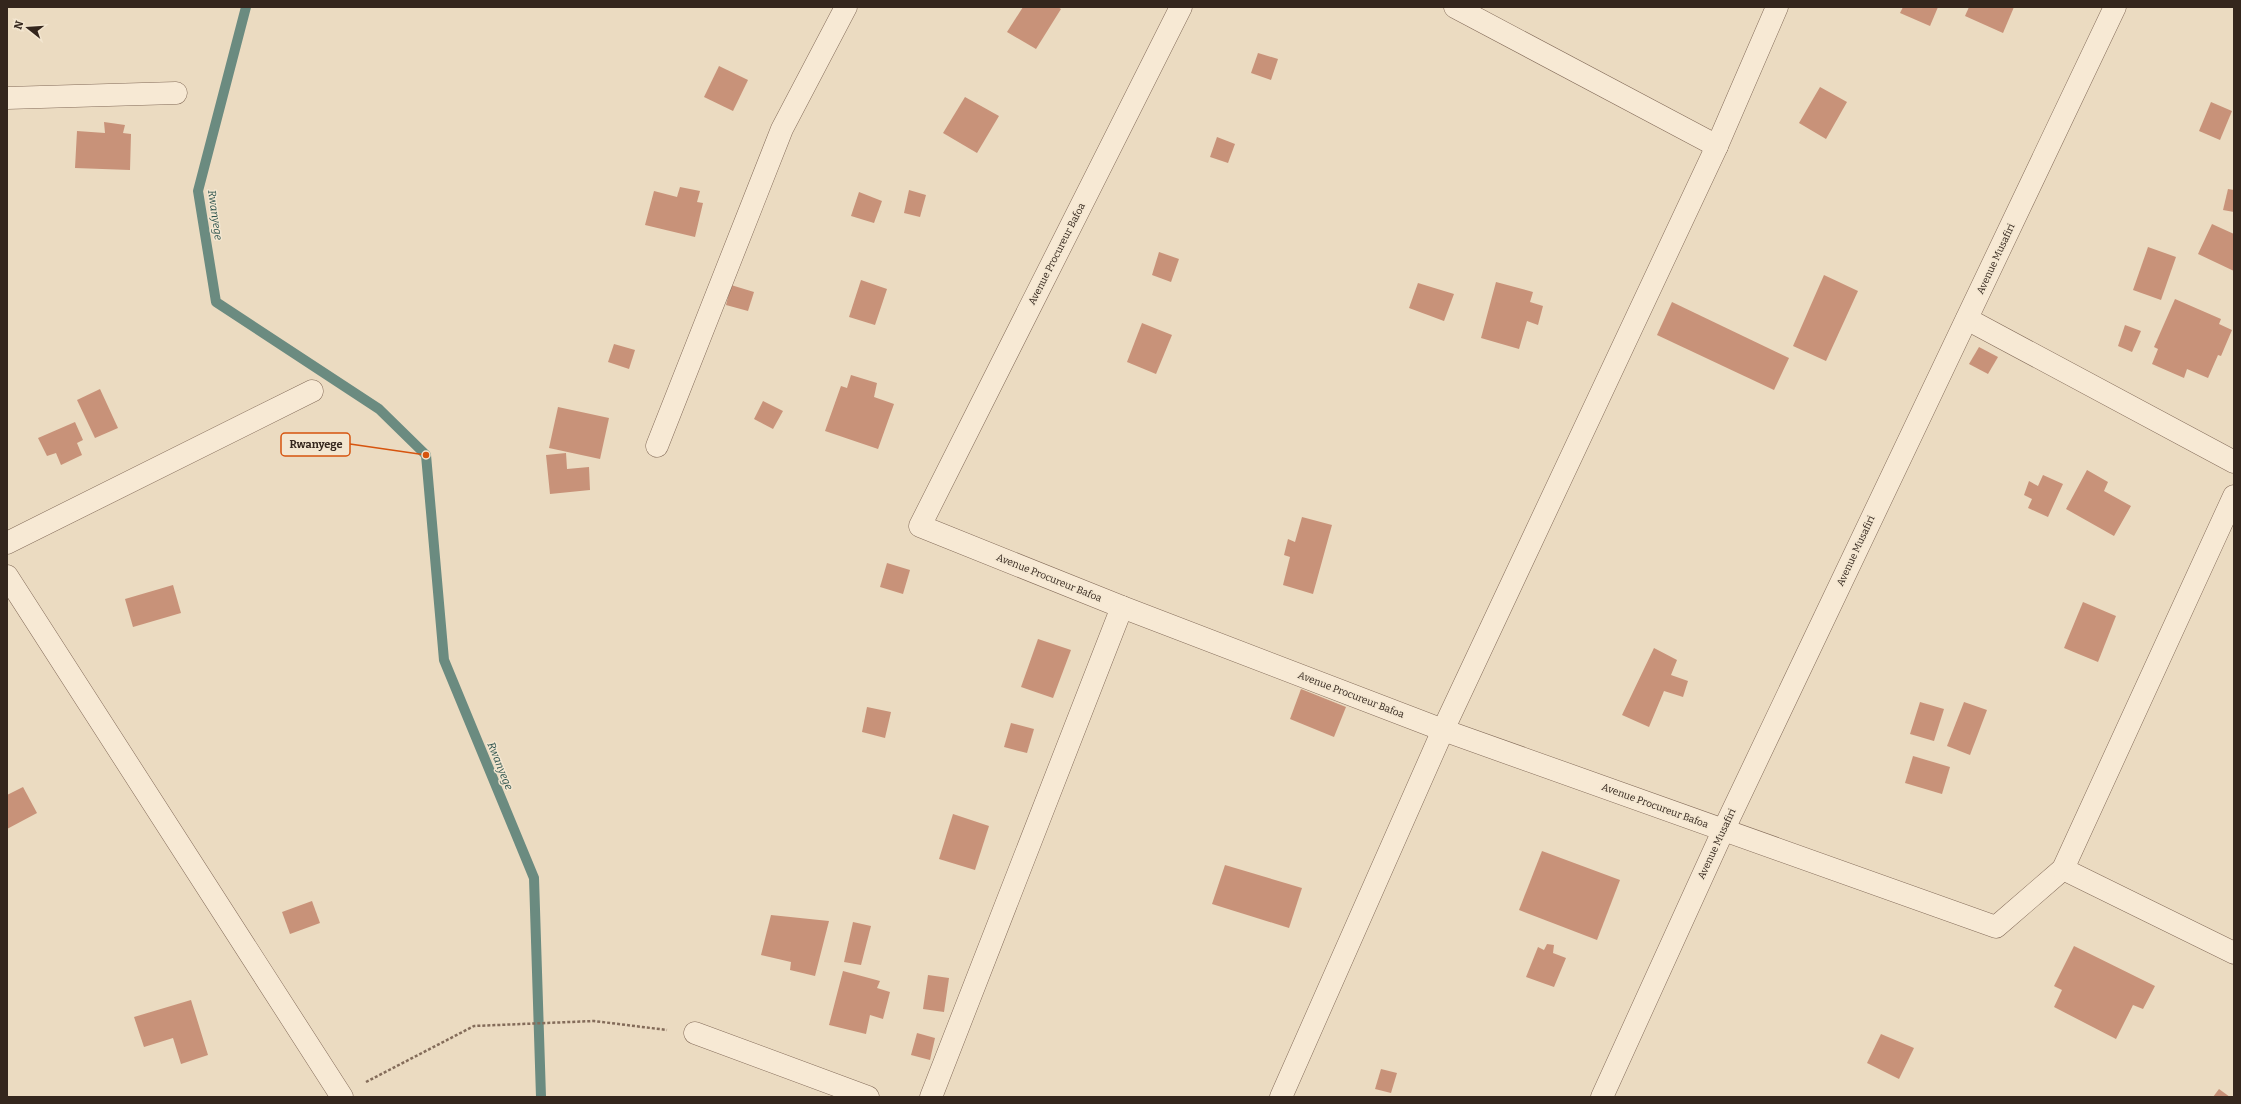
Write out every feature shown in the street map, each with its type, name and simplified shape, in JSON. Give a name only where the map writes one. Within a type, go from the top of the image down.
[{"type":"street","points":[[657,446],[782,129],[846,7]]},
{"type":"street","name":"Avenue Procureur Bafoa","points":[[1181,7],[920,526],[1122,607],[1443,730],[1996,927],[2063,869]]},
{"type":"street","points":[[1455,7],[1717,146]]},
{"type":"street","points":[[1281,1097],[1443,730],[1717,146],[1778,7]]},
{"type":"street","name":"Avenue Musafiri","points":[[1602,1097],[1723,831],[2115,7]]},
{"type":"street","points":[[7,98],[176,93]]},
{"type":"street","points":[[1967,319],[2234,462]]},
{"type":"street","points":[[7,542],[312,391]]},
{"type":"street","points":[[2234,496],[2063,869],[2234,953]]},
{"type":"street","points":[[8,580],[340,1096]]},
{"type":"street","points":[[931,1097],[1122,607]]},
{"type":"street","points":[[695,1033],[868,1097]]},
{"type":"path","points":[[340,1096],[474,1026],[594,1021],[695,1033]]},
{"type":"building","points":[[1023,7],[1058,7],[1061,9],[1036,49],[1007,32]]},
{"type":"building","points":[[1903,7],[1938,7],[1930,26],[1900,13]]},
{"type":"building","points":[[1969,7],[2014,7],[2003,33],[1965,16]]},
{"type":"building","points":[[1258,53],[1278,59],[1271,80],[1251,73]]},
{"type":"building","points":[[719,66],[748,80],[733,111],[704,97]]},
{"type":"building","points":[[1820,87],[1847,102],[1826,139],[1799,123]]},
{"type":"building","points":[[965,97],[999,116],[977,153],[943,133]]},
{"type":"building","points":[[2211,102],[2232,111],[2220,140],[2199,131]]},
{"type":"building","points":[[104,122],[125,125],[123,133],[131,134],[130,170],[75,168],[77,131],[105,133]]},
{"type":"building","points":[[1217,137],[1235,144],[1228,163],[1210,157]]},
{"type":"building","points":[[680,187],[700,191],[697,202],[703,203],[695,237],[645,225],[654,191],[677,197]]},
{"type":"building","points":[[2228,189],[2234,190],[2234,212],[2223,210]]},
{"type":"building","points":[[909,190],[926,195],[920,217],[904,213]]},
{"type":"building","points":[[859,192],[882,201],[874,223],[851,216]]},
{"type":"building","points":[[2212,224],[2234,234],[2234,271],[2198,254]]},
{"type":"building","points":[[2148,247],[2176,257],[2161,300],[2133,290]]},
{"type":"building","points":[[1159,252],[1179,259],[1171,282],[1152,275]]},
{"type":"building","points":[[1824,275],[1858,291],[1826,361],[1793,346]]},
{"type":"building","points":[[861,280],[887,289],[875,325],[849,317]]},
{"type":"building","points":[[1496,282],[1533,292],[1530,302],[1543,306],[1538,325],[1527,321],[1519,349],[1481,338]]},
{"type":"building","points":[[1418,283],[1454,294],[1444,321],[1409,308]]},
{"type":"building","points":[[731,285],[754,292],[748,311],[726,305]]},
{"type":"building","points":[[2175,299],[2221,319],[2219,324],[2232,330],[2221,356],[2218,355],[2208,378],[2187,369],[2184,378],[2152,364],[2158,349],[2154,347]]},
{"type":"building","points":[[1672,302],[1789,358],[1774,390],[1657,335]]},
{"type":"building","points":[[1142,323],[1172,335],[1156,374],[1127,362]]},
{"type":"building","points":[[2125,325],[2141,331],[2132,352],[2118,346]]},
{"type":"building","points":[[614,344],[635,350],[629,369],[608,362]]},
{"type":"building","points":[[1979,347],[1998,357],[1988,374],[1969,364]]},
{"type":"building","points":[[851,375],[877,383],[874,397],[894,404],[878,449],[825,431],[841,386],[847,388]]},
{"type":"building","points":[[100,389],[118,428],[95,438],[77,400]]},
{"type":"building","points":[[763,401],[783,411],[773,429],[754,419]]},
{"type":"building","points":[[558,407],[609,418],[600,459],[549,448]]},
{"type":"building","points":[[75,422],[83,440],[77,443],[82,455],[61,465],[56,453],[47,456],[38,438]]},
{"type":"building","points":[[566,453],[567,469],[589,467],[590,490],[550,494],[546,455]]},
{"type":"building","points":[[2087,470],[2108,482],[2104,491],[2131,506],[2114,536],[2066,509]]},
{"type":"building","points":[[2043,475],[2063,484],[2048,517],[2028,508],[2032,499],[2024,495],[2029,481],[2038,486]]},
{"type":"building","points":[[1302,517],[1332,525],[1313,594],[1283,585],[1290,557],[1284,555],[1288,539],[1295,542]]},
{"type":"building","points":[[887,563],[910,570],[903,594],[880,587]]},
{"type":"building","points":[[173,585],[181,613],[133,627],[125,599]]},
{"type":"building","points":[[2083,602],[2116,616],[2098,662],[2064,648]]},
{"type":"building","points":[[1038,639],[1071,650],[1053,698],[1021,687]]},
{"type":"building","points":[[1654,648],[1677,660],[1671,675],[1688,681],[1683,697],[1664,691],[1649,727],[1622,715]]},
{"type":"building","points":[[1301,689],[1346,707],[1334,737],[1290,719]]},
{"type":"building","points":[[1920,702],[1944,709],[1934,741],[1910,734]]},
{"type":"building","points":[[1964,702],[1987,710],[1970,755],[1947,746]]},
{"type":"building","points":[[867,707],[891,712],[885,738],[862,732]]},
{"type":"building","points":[[1011,723],[1034,729],[1027,753],[1004,747]]},
{"type":"building","points":[[1913,756],[1950,767],[1942,794],[1905,783]]},
{"type":"building","points":[[23,787],[37,813],[7,829],[7,795]]},
{"type":"building","points":[[953,814],[989,826],[975,870],[939,859]]},
{"type":"building","points":[[1542,851],[1620,880],[1597,940],[1519,910]]},
{"type":"building","points":[[1225,865],[1302,888],[1289,928],[1212,904]]},
{"type":"building","points":[[312,901],[320,923],[290,934],[282,912]]},
{"type":"building","points":[[771,915],[829,921],[815,976],[790,970],[791,962],[761,955]]},
{"type":"building","points":[[853,922],[871,926],[861,965],[844,962]]},
{"type":"building","points":[[1547,944],[1554,945],[1553,953],[1566,958],[1554,987],[1526,977],[1538,947],[1544,950]]},
{"type":"building","points":[[2074,946],[2155,986],[2143,1009],[2133,1005],[2116,1039],[2054,1007],[2062,990],[2054,986]]},
{"type":"building","points":[[843,971],[880,981],[877,988],[890,992],[883,1019],[870,1015],[866,1034],[829,1025]]},
{"type":"building","points":[[928,975],[949,978],[944,1012],[923,1009]]},
{"type":"building","points":[[191,1000],[208,1055],[181,1064],[173,1038],[144,1047],[134,1017]]},
{"type":"building","points":[[917,1033],[935,1038],[930,1060],[911,1055]]},
{"type":"building","points":[[1881,1034],[1914,1048],[1899,1079],[1867,1063]]},
{"type":"building","points":[[1381,1069],[1397,1073],[1391,1093],[1375,1089]]},
{"type":"building","points":[[2219,1089],[2230,1097],[2213,1097]]},
{"type":"waterway","name":"Rwanyege","points":[[246,7],[198,191],[216,302],[379,409],[426,455],[444,660],[534,878],[541,1097]]},
{"type":"place","name":"Rwanyege","points":[[426,455]]}]
